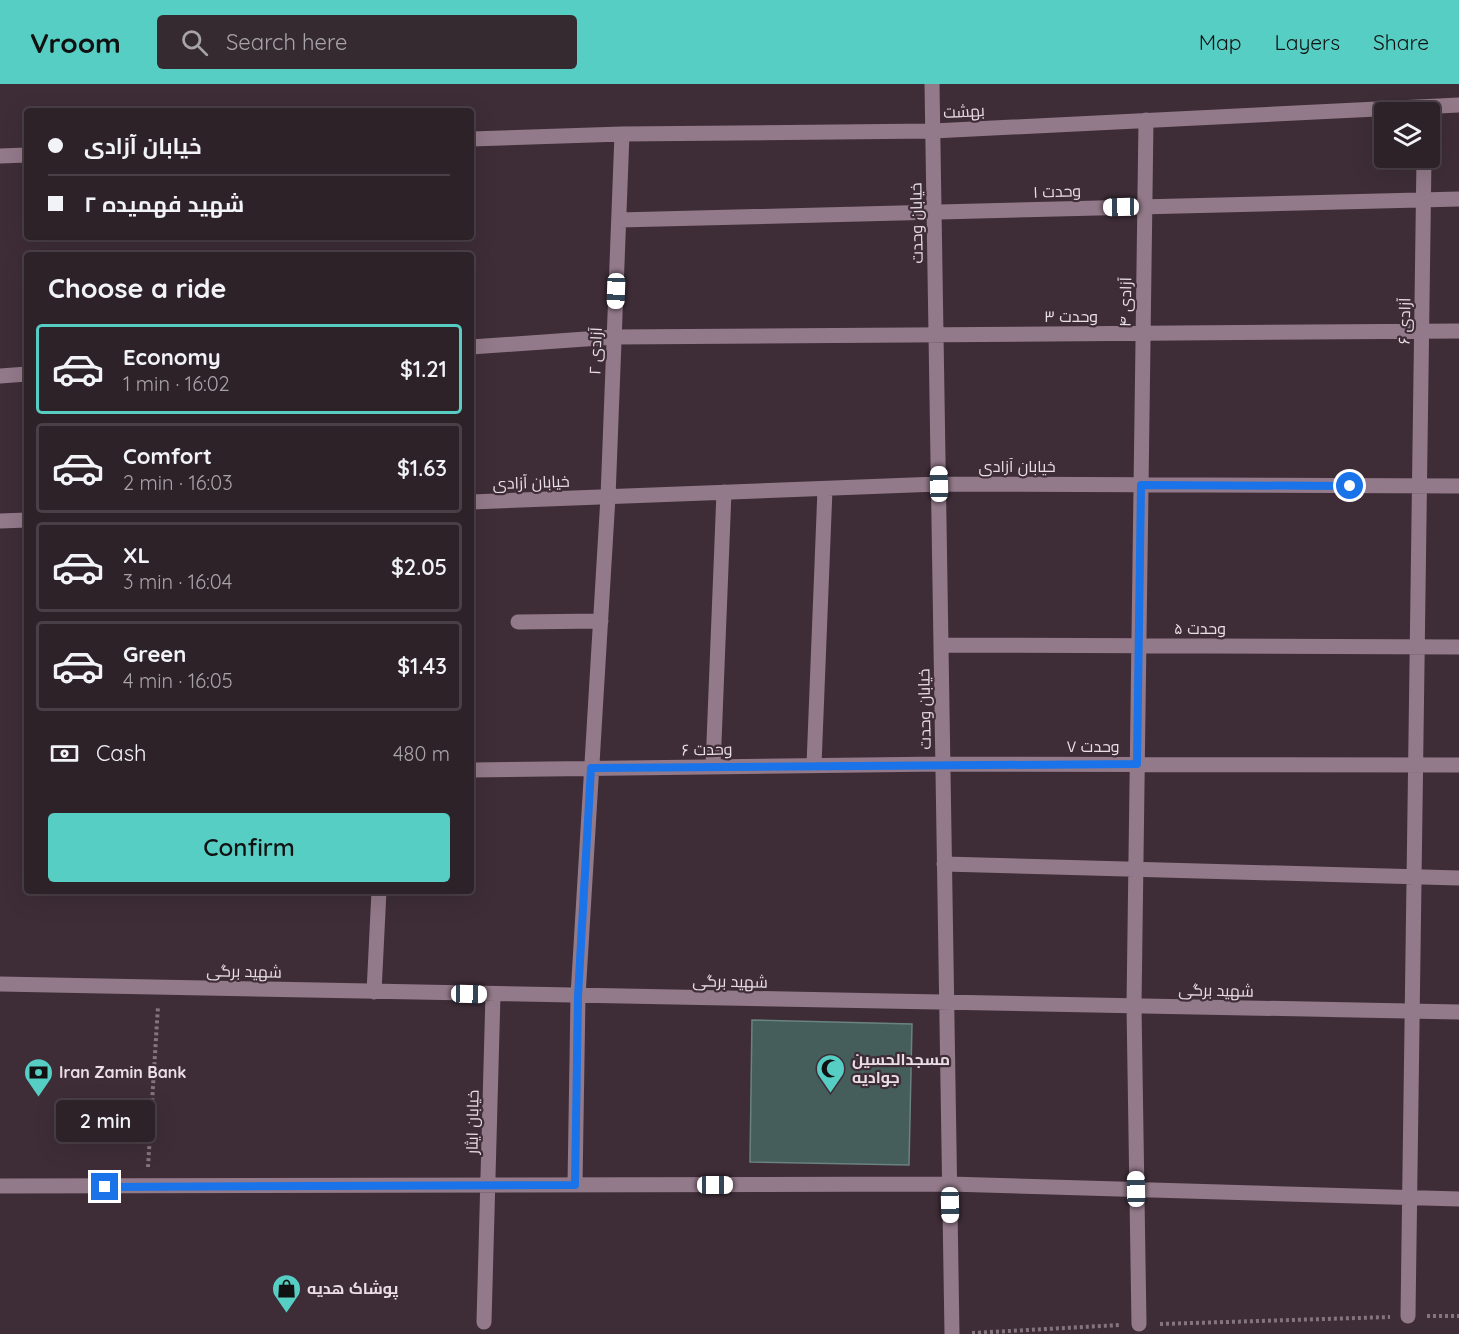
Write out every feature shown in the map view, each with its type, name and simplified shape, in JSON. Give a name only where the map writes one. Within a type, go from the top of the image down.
[{"type":"street","name":"خیابان وحدت","points":[[932,84],[952,1334]]},
{"type":"street","name":"بهشت","points":[[1440,107],[1459,105]]},
{"type":"street","name":"بهشت","points":[[474,139],[622,134],[933,131],[1374,111]]},
{"type":"street","name":"آزادی ۴","points":[[1139,1324],[1134,1006],[1146,120]]},
{"type":"street","name":"آزادی ۲","points":[[575,1185],[578,996],[608,497],[622,134]]},
{"type":"street","points":[[0,156],[24,155]]},
{"type":"street","name":"آزادی ۶","points":[[1408,1316],[1424,168]]},
{"type":"street","name":"وحدت ۱","points":[[619,220],[1459,199]]},
{"type":"street","name":"وحدت ۳","points":[[474,346],[614,338],[1459,331]]},
{"type":"street","points":[[0,376],[24,374]]},
{"type":"street","name":"خیابان آزادی","points":[[474,502],[939,484],[1459,486]]},
{"type":"street","points":[[814,765],[825,489]]},
{"type":"street","points":[[713,767],[724,492]]},
{"type":"street","points":[[0,520],[24,520]]},
{"type":"street","points":[[518,622],[601,621]]},
{"type":"street","name":"وحدت ۵","points":[[941,645],[1459,647]]},
{"type":"street","name":"وحدت ۶","points":[[474,770],[943,764]]},
{"type":"street","name":"وحدت ۷","points":[[943,764],[1459,765]]},
{"type":"street","points":[[944,864],[1459,878]]},
{"type":"street","points":[[374,992],[379,894]]},
{"type":"street","name":"شهید برگی","points":[[0,984],[1459,1012]]},
{"type":"street","name":"خیابان ایثار","points":[[484,1322],[493,994]]},
{"type":"street","points":[[0,1186],[949,1184],[1459,1199]]},
{"type":"path","points":[[147,1187],[159,988]]},
{"type":"path","points":[[952,1334],[1139,1324],[1459,1316]]},
{"type":"building","name":"مسجدالحسین جوادیه","points":[[752,1020],[912,1024],[909,1165],[750,1162]]},
{"type":"place","name":"مسجدالحسین جوادیه","points":[[831,1094]]},
{"type":"place","name":"Iran Zamin Bank","points":[[38,1098]]},
{"type":"place","name":"پوشاک هدیه","points":[[286,1314]]},
{"type":"route","points":[[105,1187],[575,1185],[578,996],[591,768],[1137,764],[1141,485],[1350,486]]}]
